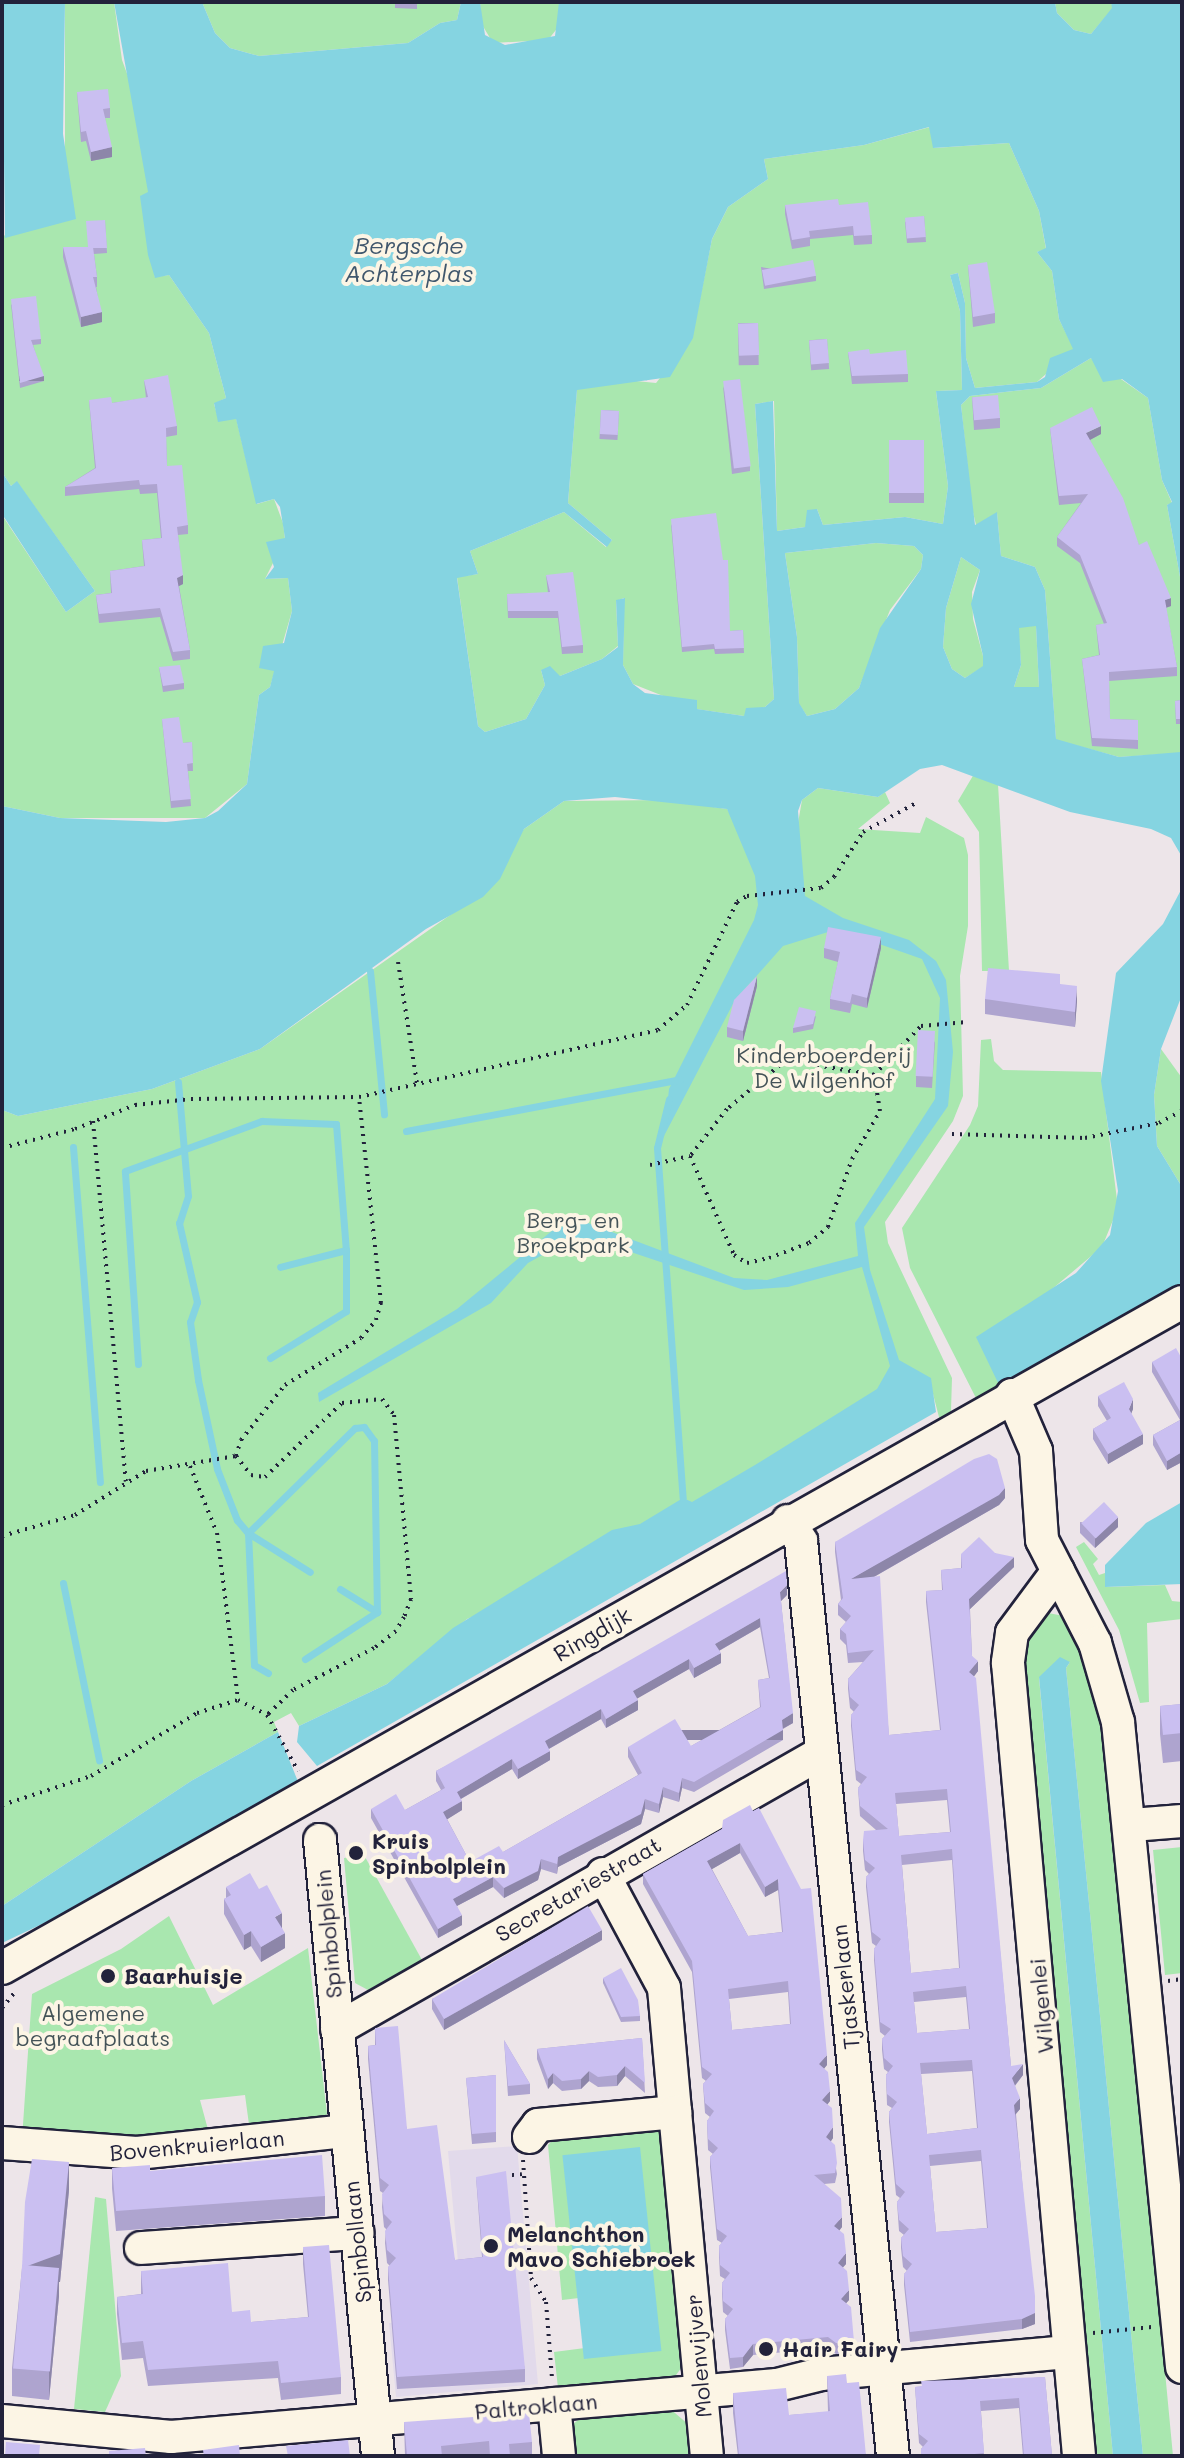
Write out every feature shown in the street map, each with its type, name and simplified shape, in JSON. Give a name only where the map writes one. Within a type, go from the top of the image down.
[{"type":"street","name":"Ringdijk","points":[[2,1968],[788,1521],[1182,1302]]},
{"type":"street","points":[[1012,1395],[1035,1444],[1042,1540],[1110,1677],[1132,1825],[1174,2180],[1182,2367]]},
{"type":"street","name":"Tjaskerlaan","points":[[788,1521],[801,1541],[893,2456]]},
{"type":"street","name":"Wilgenlei","points":[[1058,1571],[1012,1633],[1008,1663],[1069,2313],[1078,2343],[1079,2456]]},
{"type":"street","name":"Secretariestraat","points":[[337,2029],[603,1874],[821,1753]]},
{"type":"street","points":[[1132,1825],[1182,1821]]},
{"type":"street","name":"Spinbolplein","points":[[320,1840],[337,2029]]},
{"type":"street","name":"Molenvijver","points":[[603,1874],[664,1988],[707,2456]]},
{"type":"street","name":"Spinbollaan","points":[[337,2029],[378,2456]]},
{"type":"street","points":[[529,2137],[538,2125],[675,2112]]},
{"type":"street","name":"Bovenkruierlaan","points":[[2,2143],[137,2153],[345,2131]]},
{"type":"street","points":[[141,2248],[357,2233]]},
{"type":"street","name":"Paltroklaan","points":[[2,2421],[172,2447],[374,2420],[701,2391],[1078,2343]]},
{"type":"street","points":[[554,2404],[559,2456]]},
{"type":"path","points":[[2,1148],[167,1100],[359,1097],[667,1026],[687,1005],[729,912],[747,896],[812,889],[834,877],[863,832],[918,802]]},
{"type":"path","points":[[398,962],[417,1084]]},
{"type":"path","points":[[874,1075],[930,1023],[967,1022]]},
{"type":"path","points":[[650,1165],[690,1156],[727,1109],[786,1060],[874,1075]]},
{"type":"path","points":[[690,1156],[734,1255],[747,1263],[809,1243],[828,1227],[852,1159],[880,1111],[874,1075]]},
{"type":"path","points":[[236,1456],[241,1440],[285,1385],[361,1338],[376,1320],[381,1303],[359,1097]]},
{"type":"path","points":[[952,1134],[1085,1138],[1159,1123],[1182,1111]]},
{"type":"path","points":[[93,1121],[126,1481]]},
{"type":"path","points":[[236,1456],[251,1475],[265,1477],[342,1403],[382,1399],[394,1415],[411,1599],[404,1617],[396,1631],[374,1648],[293,1690],[267,1715]]},
{"type":"path","points":[[2,1536],[75,1515],[146,1471],[236,1456]]},
{"type":"path","points":[[190,1466],[217,1533],[238,1700]]},
{"type":"path","points":[[2,1805],[91,1776],[197,1713],[238,1700],[267,1715],[305,1785]]},
{"type":"path","points":[[529,2137],[522,2174],[531,2278],[546,2302],[554,2404]]},
{"type":"path","points":[[489,2178],[522,2174]]},
{"type":"path","points":[[1078,2343],[1144,2328]]},
{"type":"shaded area","name":"Melanchthon Mavo Schiebroek","points":[[517,2146],[538,2384],[396,2397],[389,2323],[463,2317],[448,2151]]},
{"type":"green space","points":[[65,2],[114,2],[122,60],[133,90],[149,193],[141,196],[155,277],[169,275],[209,333],[226,398],[214,404],[219,421],[236,418],[257,504],[274,499],[283,523],[285,539],[265,579],[288,578],[292,611],[270,687],[259,695],[247,784],[205,818],[60,818],[2,806],[2,515],[66,612],[95,591],[17,482],[11,486],[2,472],[2,236],[57,223],[65,159]]},
{"type":"green space","points":[[202,2],[461,2],[457,20],[440,23],[408,43],[259,56],[230,48],[215,33]]},
{"type":"green space","points":[[480,2],[559,2],[559,26],[548,40],[493,43],[481,23]]},
{"type":"green space","points":[[1055,2],[1111,2],[1113,8],[1091,34],[1074,30],[1057,13]]},
{"type":"green space","points":[[930,127],[934,148],[1009,143],[1039,211],[1046,249],[1037,252],[1052,271],[1059,319],[1074,349],[1037,382],[975,388],[966,358],[965,303],[958,273],[950,275],[960,311],[962,390],[936,391],[948,486],[943,524],[905,517],[823,525],[817,509],[805,527],[777,531],[774,401],[755,404],[774,699],[765,707],[744,716],[696,709],[633,684],[623,665],[624,598],[616,601],[618,646],[602,659],[560,676],[541,670],[545,685],[526,719],[485,732],[478,726],[457,577],[478,574],[470,551],[564,512],[606,547],[612,540],[568,503],[577,389],[626,380],[656,383],[692,338],[712,239],[728,207],[768,179],[764,159],[864,145]]},
{"type":"green space","points":[[1091,358],[1148,398],[1162,480],[1172,503],[1167,505],[1182,588],[1182,753],[1119,757],[1056,740],[1045,590],[1035,567],[1001,556],[997,513],[976,525],[972,508],[961,405],[970,396],[1041,388]]},
{"type":"green space","points":[[876,543],[914,546],[923,555],[921,569],[890,610],[859,688],[835,709],[807,716],[799,704],[797,637],[785,553]]},
{"type":"green space","points":[[961,557],[980,570],[972,592],[973,619],[983,656],[983,667],[965,678],[952,669],[943,647],[946,608]]},
{"type":"green space","points":[[1036,625],[1039,687],[1014,687],[1021,665],[1018,627]]},
{"type":"green space","points":[[974,774],[998,784],[1009,971],[982,971],[979,832],[958,801]]},
{"type":"green space","name":"Berg- en Broekpark","points":[[818,788],[878,797],[885,792],[890,803],[858,829],[920,833],[926,817],[964,838],[968,855],[968,926],[960,976],[963,1096],[953,1121],[885,1222],[888,1243],[952,1378],[951,1411],[940,1421],[932,1390],[692,1523],[467,1619],[387,1684],[299,1726],[291,1713],[274,1722],[278,1732],[191,1781],[2,1906],[2,1110],[18,1116],[152,1089],[260,1049],[463,906],[524,829],[564,801],[666,800],[727,809],[735,821],[797,829],[802,800]]},
{"type":"green space","points":[[991,1039],[994,1061],[1003,1070],[1101,1072],[1118,1208],[1102,1247],[1045,1295],[1001,1389],[978,1402],[910,1268],[902,1228],[970,1125],[978,1106],[981,1040]]},
{"type":"green space","points":[[1161,1049],[1182,1078],[1182,1187],[1157,1146],[1154,1095]]},
{"type":"green space","points":[[1084,1542],[1098,1559],[1093,1564],[1099,1575],[1105,1573],[1105,1587],[1165,1585],[1172,1601],[1182,1602],[1182,1619],[1147,1623],[1149,1702],[1140,1703],[1119,1630],[1076,1547]]},
{"type":"green space","points":[[1048,1613],[1064,1616],[1079,1642],[1104,1726],[1173,2456],[1143,2456],[1066,1668],[1070,1662],[1057,1663],[1039,1678],[1113,2456],[1091,2456],[1022,1650],[1033,1624]]},
{"type":"green space","points":[[1182,1847],[1182,1973],[1165,1975],[1153,1850]]},
{"type":"green space","points":[[364,1855],[422,1960],[368,1990],[355,1983],[344,1858]]},
{"type":"green space","name":"Algemene begraafplaats","points":[[169,1916],[213,2005],[308,1948],[327,2114],[311,2126],[250,2132],[245,2095],[200,2100],[210,2137],[22,2139],[32,1994],[121,1949]]},
{"type":"green space","points":[[655,2128],[665,2138],[685,2363],[673,2379],[558,2388],[554,2352],[585,2348],[587,2360],[563,2156],[579,2298],[562,2300],[548,2145],[554,2139]]},
{"type":"green space","points":[[95,2197],[106,2199],[121,2376],[105,2412],[74,2409]]},
{"type":"green space","points":[[668,2407],[689,2425],[692,2456],[576,2456],[573,2424],[582,2417]]},
{"type":"water","points":[[2,2],[65,2],[63,134],[76,219],[5,238]]},
{"type":"water","name":"Bergsche Achterplas","points":[[114,2],[202,2],[215,33],[230,48],[259,56],[408,43],[440,23],[457,20],[461,2],[480,2],[485,35],[505,45],[555,36],[559,2],[1055,2],[1057,13],[1074,30],[1091,34],[1112,8],[1111,2],[1182,2],[1182,588],[1167,505],[1172,502],[1162,480],[1148,398],[1122,379],[1103,382],[1091,358],[1041,388],[970,396],[961,405],[975,525],[997,512],[1001,556],[1035,567],[1045,590],[1056,739],[1119,757],[1181,752],[1182,857],[1171,838],[1151,829],[1070,812],[942,765],[920,769],[878,797],[818,788],[802,800],[798,811],[805,896],[843,918],[909,940],[936,961],[946,980],[953,1052],[948,1106],[864,1227],[870,1270],[899,1360],[931,1378],[936,1412],[317,1766],[297,1742],[299,1726],[387,1684],[453,1628],[612,1530],[640,1524],[683,1498],[692,1502],[755,1465],[877,1389],[890,1366],[862,1267],[788,1287],[744,1290],[601,1242],[566,1242],[528,1263],[491,1303],[319,1402],[318,1393],[457,1309],[553,1230],[580,1220],[734,1278],[767,1280],[858,1256],[855,1223],[935,1099],[940,998],[922,959],[865,939],[828,932],[783,946],[735,1000],[664,1136],[669,1089],[754,920],[758,905],[755,876],[727,809],[615,797],[564,801],[524,829],[500,879],[483,897],[426,929],[260,1049],[152,1089],[18,1116],[2,1110],[2,806],[60,818],[166,822],[205,818],[218,811],[247,784],[259,695],[270,687],[274,671],[259,668],[263,646],[284,643],[292,611],[288,578],[265,579],[274,567],[266,542],[285,538],[280,507],[274,499],[256,504],[236,419],[218,422],[214,403],[226,398],[209,333],[169,275],[155,278],[148,255],[140,196],[148,192]],"holes":[[[929,127],[933,148],[1009,143],[1039,211],[1046,248],[1037,252],[1052,271],[1059,319],[1073,349],[1050,358],[1045,377],[1037,382],[975,388],[966,358],[965,303],[958,273],[950,275],[960,311],[962,390],[936,391],[948,486],[943,524],[905,517],[823,525],[817,509],[807,510],[805,527],[777,531],[773,401],[755,404],[774,699],[765,707],[746,708],[744,716],[697,709],[697,700],[645,693],[633,684],[623,665],[625,598],[616,600],[618,647],[602,659],[560,676],[550,666],[541,670],[545,685],[526,719],[485,732],[478,726],[457,578],[478,574],[470,551],[564,512],[607,547],[612,540],[568,503],[577,390],[670,377],[693,338],[712,239],[728,207],[768,179],[764,159],[864,145]],[[876,543],[914,546],[923,555],[921,569],[880,628],[859,688],[835,709],[807,716],[799,703],[797,637],[785,553]],[[961,557],[980,570],[971,604],[983,656],[983,666],[965,678],[952,669],[943,647],[946,608]],[[1036,626],[1039,687],[1014,687],[1021,665],[1019,628]]]},
{"type":"water","points":[[2,472],[11,486],[17,481],[95,591],[66,612],[2,514]]},
{"type":"water","points":[[1182,888],[1182,995],[1161,1049],[1154,1095],[1157,1146],[1182,1187],[1182,1285],[1001,1389],[976,1337],[1076,1273],[1110,1235],[1118,1191],[1101,1081],[1116,973],[1163,924]]},
{"type":"water","points":[[1182,1502],[1182,1584],[1105,1587],[1105,1565],[1146,1523]]},
{"type":"water","points":[[1060,1657],[1070,1662],[1066,1668],[1143,2456],[1113,2456],[1039,1677]]},
{"type":"water","points":[[278,1732],[301,1789],[158,1869],[2,1943],[2,1906],[191,1781]]},
{"type":"water","points":[[640,2147],[661,2351],[584,2359],[562,2155]]},
{"type":"building","points":[[108,89],[110,108],[103,109],[112,147],[91,152],[86,131],[81,132],[77,92]]},
{"type":"building","points":[[838,199],[839,205],[868,202],[872,235],[854,236],[853,226],[809,231],[810,237],[792,240],[785,205]]},
{"type":"building","points":[[924,216],[926,237],[907,239],[905,218]]},
{"type":"building","points":[[105,220],[107,248],[88,247],[86,221]]},
{"type":"building","points":[[63,247],[93,247],[97,277],[93,277],[102,312],[81,317]]},
{"type":"building","points":[[813,260],[816,276],[765,286],[762,270]]},
{"type":"building","points":[[987,262],[995,313],[973,317],[968,265]]},
{"type":"building","points":[[36,296],[41,339],[31,340],[44,376],[20,383],[11,299]]},
{"type":"building","points":[[758,323],[759,355],[739,356],[738,324]]},
{"type":"building","points":[[827,339],[829,363],[811,364],[809,341]]},
{"type":"building","points":[[869,349],[870,354],[906,350],[908,374],[852,376],[848,352]]},
{"type":"building","points":[[168,375],[177,426],[166,428],[167,466],[182,465],[188,525],[177,527],[183,575],[177,578],[190,650],[173,652],[160,608],[99,614],[96,595],[112,593],[110,571],[145,566],[142,540],[162,538],[157,484],[140,485],[139,480],[65,487],[96,468],[89,400],[111,397],[112,403],[148,397],[144,380]]},
{"type":"building","points":[[740,379],[751,466],[734,468],[723,381]]},
{"type":"building","points":[[998,395],[1000,418],[974,420],[972,397]]},
{"type":"building","points":[[1092,407],[1101,426],[1086,433],[1123,498],[1139,545],[1147,541],[1171,598],[1165,600],[1177,667],[1109,672],[1110,719],[1138,720],[1138,740],[1092,738],[1082,659],[1100,655],[1096,625],[1107,623],[1080,555],[1057,537],[1088,494],[1059,496],[1050,428]]},
{"type":"building","points":[[601,410],[619,411],[618,435],[600,434]]},
{"type":"building","points":[[889,440],[924,440],[924,493],[889,493]]},
{"type":"building","points":[[716,513],[723,560],[728,560],[730,631],[743,630],[744,648],[715,649],[714,644],[682,647],[671,519]]},
{"type":"building","points":[[573,572],[583,645],[562,647],[558,611],[508,611],[507,594],[550,592],[546,575]]},
{"type":"building","points":[[180,665],[184,683],[163,686],[159,667]]},
{"type":"building","points":[[1182,700],[1182,719],[1176,719],[1175,701]]},
{"type":"building","points":[[179,717],[183,743],[192,742],[193,763],[187,764],[191,799],[171,801],[162,719]]},
{"type":"building","points":[[828,927],[881,937],[867,998],[852,994],[850,1003],[830,999],[840,952],[824,948]]},
{"type":"building","points":[[988,968],[1060,974],[1060,984],[1077,986],[1075,1012],[985,999]]},
{"type":"building","points":[[757,976],[743,1031],[727,1027],[734,1000]]},
{"type":"building","points":[[799,1007],[816,1011],[813,1024],[793,1028]]},
{"type":"building","points":[[918,1030],[935,1031],[933,1077],[916,1076]]},
{"type":"building","points":[[1176,1348],[1182,1359],[1182,1415],[1152,1362]]},
{"type":"building","points":[[1124,1382],[1133,1399],[1129,1409],[1143,1434],[1108,1454],[1093,1429],[1111,1418],[1098,1396]]},
{"type":"building","points":[[1182,1419],[1182,1452],[1167,1461],[1153,1435]]},
{"type":"building","points":[[989,1454],[997,1459],[1005,1488],[999,1495],[851,1579],[880,1576],[889,1735],[941,1730],[926,1591],[943,1590],[941,1570],[962,1568],[961,1554],[979,1537],[995,1553],[1014,1557],[969,1599],[972,1656],[978,1661],[969,1672],[976,1678],[1011,2066],[1023,2064],[1012,2078],[1020,2098],[1014,2105],[1035,2313],[1022,2319],[910,2332],[904,2274],[912,2264],[903,2256],[901,2238],[909,2229],[899,2220],[897,2202],[905,2192],[896,2184],[889,2112],[897,2102],[887,2094],[886,2075],[893,2066],[884,2058],[882,2039],[891,2029],[880,2022],[874,1949],[881,1939],[872,1932],[866,1877],[875,1868],[865,1860],[863,1840],[864,1831],[888,1829],[860,1806],[858,1788],[867,1777],[856,1770],[851,1715],[859,1705],[850,1697],[848,1679],[874,1650],[848,1653],[846,1634],[840,1629],[851,1616],[838,1604],[843,1598],[835,1542],[974,1459]],"holes":[[[947,1789],[951,1832],[899,1836],[895,1793]],[[952,1849],[960,1968],[911,1973],[901,1855]],[[966,1986],[970,2029],[917,2033],[913,1992]],[[972,2060],[978,2128],[927,2134],[920,2063]],[[981,2150],[988,2228],[936,2232],[929,2155]]]},
{"type":"building","points":[[1104,1502],[1118,1517],[1096,1539],[1081,1523]]},
{"type":"building","points":[[786,1571],[787,1585],[780,1592],[793,1713],[782,1720],[783,1730],[694,1782],[682,1778],[679,1793],[663,1787],[659,1804],[645,1799],[641,1814],[558,1857],[557,1864],[541,1859],[538,1871],[504,1888],[493,1877],[453,1899],[462,1915],[438,1929],[371,1809],[396,1794],[405,1810],[445,1788],[436,1771]],"holes":[[[760,1618],[770,1678],[758,1680],[761,1707],[691,1746],[675,1719],[628,1747],[642,1773],[503,1852],[499,1846],[470,1862],[443,1812],[462,1801],[457,1792],[512,1759],[518,1769],[550,1751],[545,1741],[601,1709],[606,1719],[638,1700],[633,1691],[689,1659],[694,1668],[721,1653],[715,1644]]]},
{"type":"building","points":[[1182,1704],[1182,1733],[1163,1735],[1160,1706]]},
{"type":"building","points":[[750,1805],[753,1811],[759,1808],[801,1889],[811,1888],[827,2055],[819,2064],[828,2072],[830,2091],[822,2100],[832,2108],[833,2127],[826,2137],[835,2145],[837,2163],[835,2173],[814,2175],[841,2198],[842,2217],[834,2226],[844,2234],[846,2253],[838,2263],[847,2271],[849,2290],[841,2299],[851,2307],[854,2342],[836,2343],[828,2337],[753,2344],[743,2357],[730,2358],[725,2319],[733,2309],[723,2301],[722,2283],[730,2273],[720,2265],[719,2246],[727,2236],[717,2229],[710,2157],[718,2148],[708,2139],[707,2121],[714,2111],[705,2103],[703,2084],[712,2074],[702,2067],[692,1961],[643,1874],[722,1829],[723,1820]],"holes":[[[740,1843],[765,1887],[778,1879],[783,1932],[748,1936],[707,1861]],[[788,1981],[791,2024],[732,2030],[728,1989]]]},
{"type":"building","points":[[250,1873],[259,1889],[267,1885],[282,1913],[275,1917],[285,1933],[261,1947],[251,1931],[244,1935],[224,1899],[231,1895],[226,1887]]},
{"type":"building","points":[[588,1906],[602,1930],[444,2019],[432,1999]]},
{"type":"building","points":[[621,1968],[638,2000],[640,2016],[621,2017],[603,1978]]},
{"type":"building","points":[[398,2026],[407,2129],[437,2125],[455,2260],[483,2257],[476,2177],[506,2171],[525,2369],[397,2377],[388,2267],[396,2258],[387,2250],[385,2231],[392,2222],[384,2214],[382,2194],[389,2185],[380,2178],[368,2046],[376,2045],[375,2028]]},
{"type":"building","points":[[642,2038],[645,2083],[625,2066],[617,2075],[598,2077],[589,2071],[581,2079],[562,2081],[553,2073],[548,2079],[537,2049]]},
{"type":"building","points":[[504,2040],[530,2084],[508,2086]]},
{"type":"building","points":[[496,2075],[496,2132],[472,2134],[466,2078]]},
{"type":"building","points":[[322,2155],[325,2196],[116,2211],[112,2168],[150,2165],[150,2171]]},
{"type":"building","points":[[32,2159],[69,2162],[60,2254],[22,2268],[25,2202]]},
{"type":"building","points":[[329,2245],[341,2377],[281,2383],[278,2361],[148,2370],[143,2341],[122,2343],[117,2297],[143,2294],[141,2271],[228,2263],[232,2312],[250,2310],[251,2322],[309,2317],[303,2247]]},
{"type":"building","points":[[22,2265],[59,2268],[50,2372],[13,2368]]},
{"type":"building","points":[[846,2374],[847,2383],[859,2382],[866,2456],[739,2456],[733,2393],[786,2388],[789,2415],[830,2411],[827,2376]]},
{"type":"building","points":[[1045,2377],[1052,2456],[1024,2456],[1019,2398],[980,2401],[984,2453],[921,2456],[921,2449],[928,2441],[919,2434],[915,2387],[922,2386],[921,2381]]},
{"type":"building","points":[[529,2413],[532,2442],[509,2444],[510,2456],[490,2456],[489,2441],[441,2446],[442,2456],[407,2456],[404,2422]]},
{"type":"building","points":[[348,2440],[350,2456],[288,2456],[286,2446]]},
{"type":"building","points":[[6,2442],[40,2445],[39,2456],[5,2456]]},
{"type":"building","points":[[239,2445],[240,2456],[204,2456],[203,2450]]},
{"type":"building","points":[[145,2448],[146,2456],[109,2456],[109,2451]]},
{"type":"waterway","points":[[370,971],[384,1114]]},
{"type":"waterway","points":[[406,1131],[680,1079]]},
{"type":"waterway","points":[[178,1082],[188,1196],[179,1223],[197,1302],[190,1322],[198,1380],[217,1469],[237,1520],[248,1533],[310,1572]]},
{"type":"waterway","points":[[669,1099],[657,1148],[683,1498]]},
{"type":"waterway","points":[[138,1364],[125,1171],[262,1121],[336,1124],[346,1250],[280,1267]]},
{"type":"waterway","points":[[73,1147],[100,1482]]},
{"type":"waterway","points":[[270,1358],[346,1311],[346,1250]]},
{"type":"waterway","points":[[268,1673],[254,1665],[248,1533],[355,1428],[364,1427],[374,1441],[377,1612],[305,1659]]},
{"type":"waterway","points":[[63,1583],[99,1760]]},
{"type":"waterway","points":[[340,1589],[377,1612]]},
{"type":"place","name":"Kruis Spinbolplein","points":[[356,1853]]},
{"type":"place","name":"Baarhuisje","points":[[108,1976]]},
{"type":"place","name":"Melanchthon Mavo Schiebroek","points":[[491,2246]]},
{"type":"place","name":"Hair Fairy","points":[[766,2349]]},
{"type":"park label","name":"Kinderboerderij De Wilgenhof","points":[[824,1066]]}]
